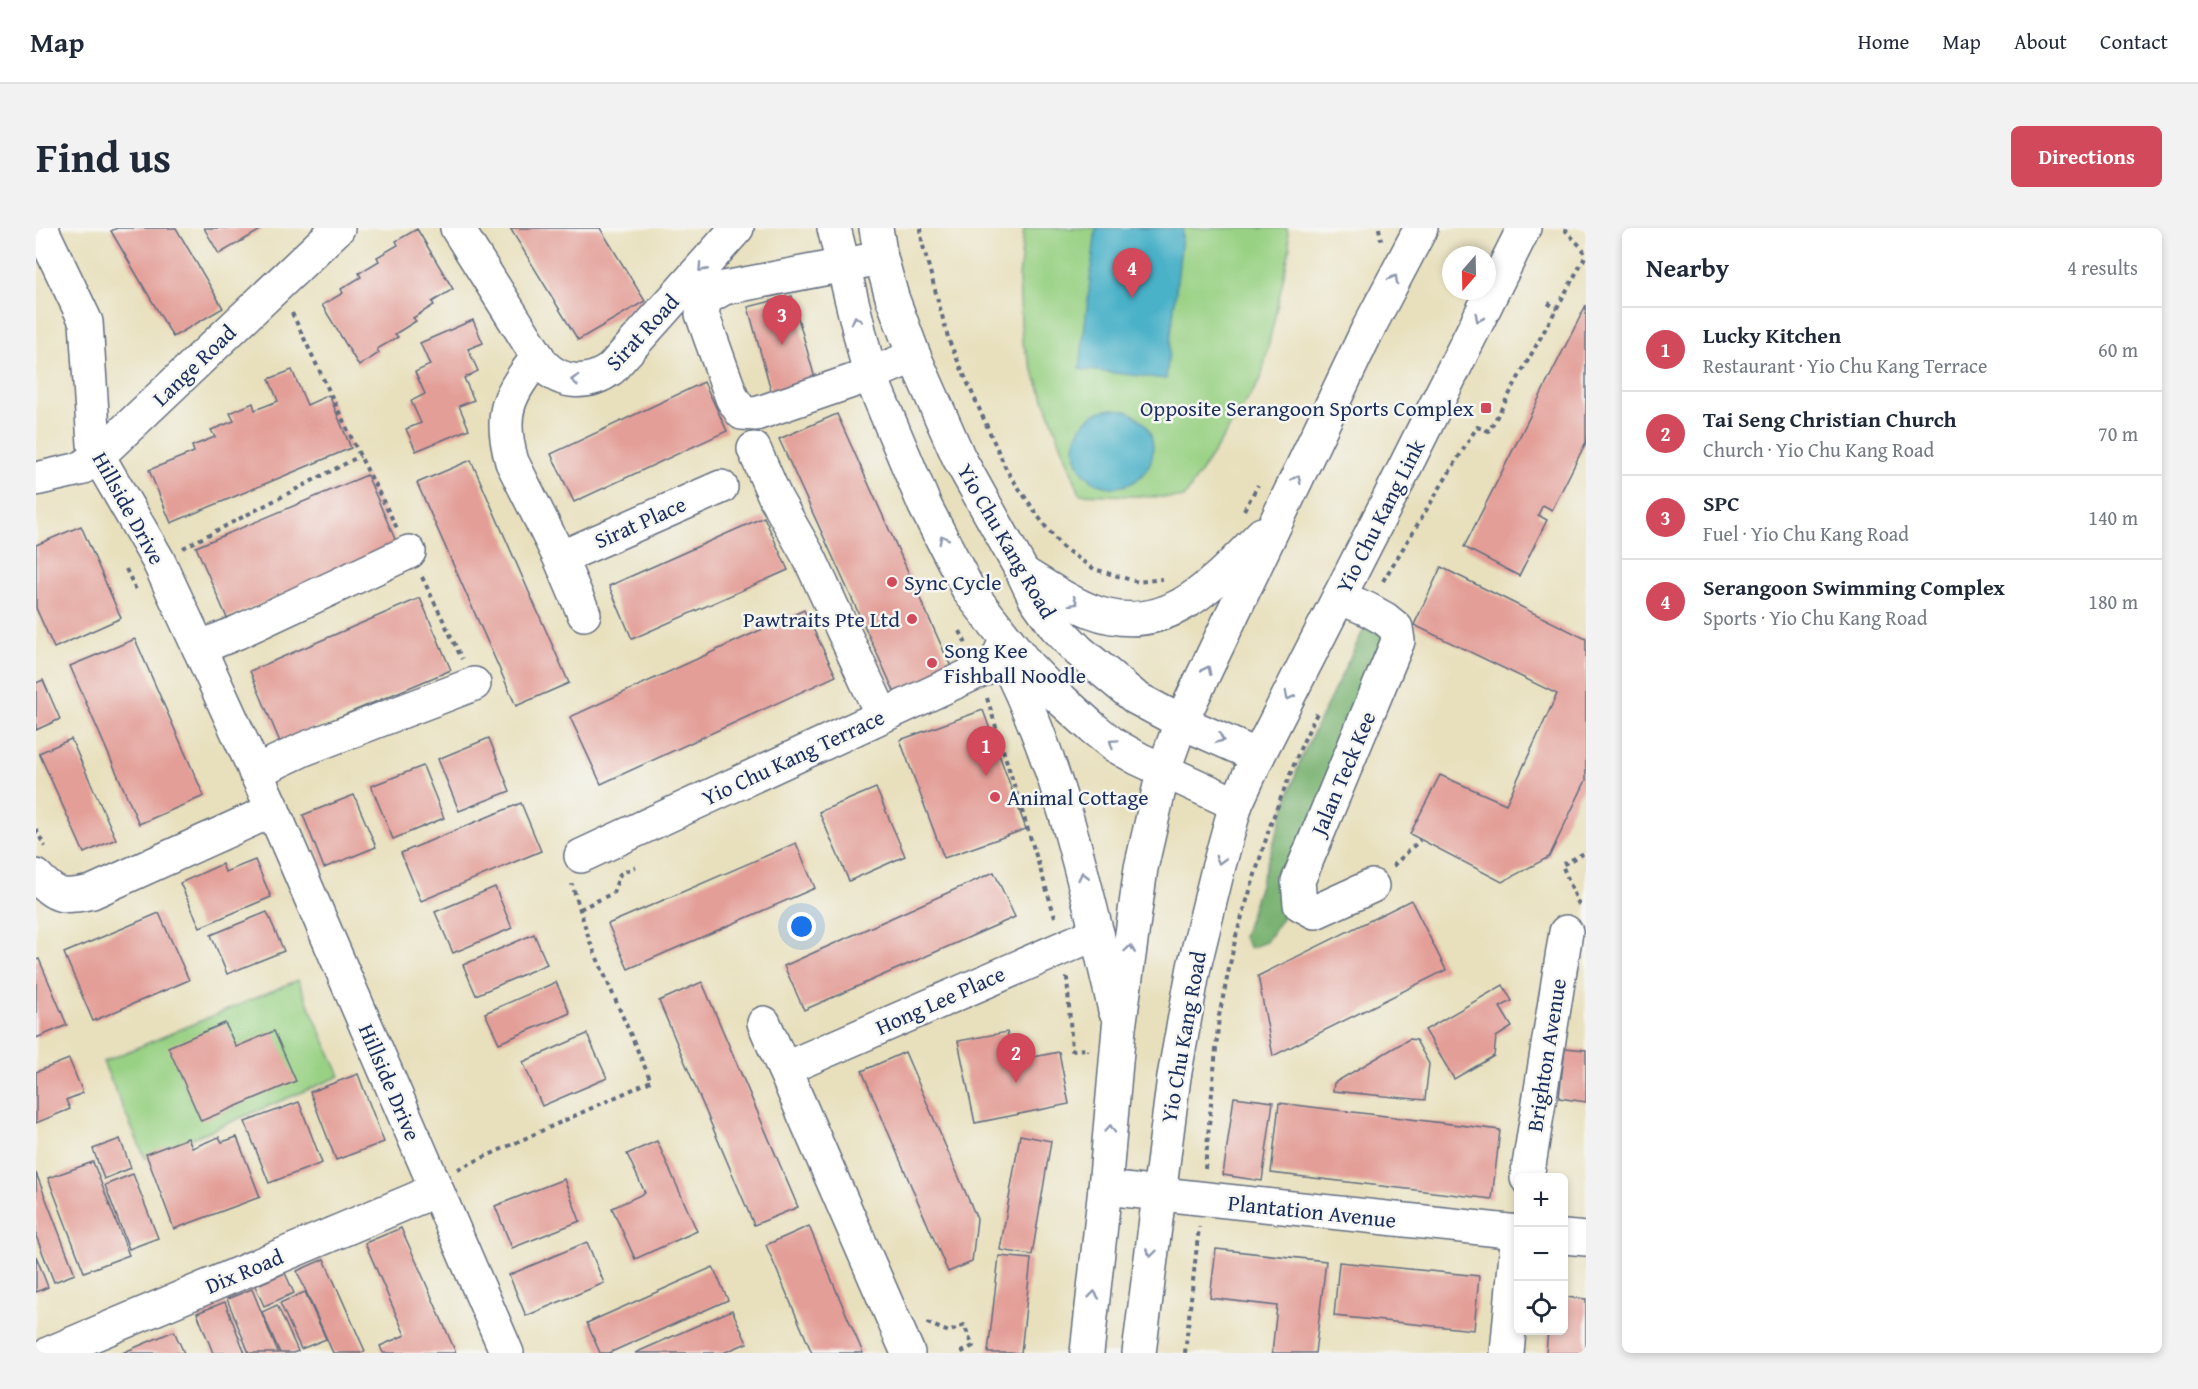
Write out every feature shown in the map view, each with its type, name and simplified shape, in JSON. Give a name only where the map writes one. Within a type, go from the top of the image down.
[{"type":"street","name":"Hillside Drive","points":[[41,228],[86,322],[94,444],[98,456],[158,560],[447,1179],[507,1353]]},
{"type":"street","name":"Lange Road","points":[[36,480],[80,469],[98,456],[338,228]]},
{"type":"street","name":"Sirat Road","points":[[457,228],[538,357],[550,371],[565,380],[577,382],[604,374],[619,360],[737,228]]},
{"type":"street","points":[[834,228],[870,375],[925,506],[1005,659],[1035,723],[1050,763],[1077,850],[1119,1028]]},
{"type":"street","points":[[1087,1353],[1119,1028],[1141,868],[1163,772],[1181,723],[1367,331],[1421,228]]},
{"type":"street","name":"Yio Chu Kang Link","points":[[1236,804],[1258,756],[1353,603],[1524,228]]},
{"type":"street","points":[[879,243],[842,265],[724,288],[705,299],[702,314],[732,398],[742,413],[756,414],[870,375],[914,356]]},
{"type":"street","name":"Yio Chu Kang Road","points":[[879,243],[892,297],[914,356],[959,458],[1035,598],[1055,626],[1078,651],[1136,698],[1181,723],[1258,756]]},
{"type":"street","points":[[538,357],[518,383],[511,397],[506,413],[505,430],[512,462],[560,558],[584,614]]},
{"type":"street","points":[[891,421],[937,405]]},
{"type":"street","points":[[754,449],[776,499],[810,559],[882,715]]},
{"type":"street","name":"Sirat Place","points":[[560,558],[721,487]]},
{"type":"street","points":[[1023,573],[1091,611],[1119,620],[1146,619],[1170,611],[1205,589],[1232,565],[1281,513]]},
{"type":"street","points":[[199,648],[409,552]]},
{"type":"street","points":[[969,591],[1027,665],[1069,707],[1114,745],[1163,772],[1236,804]]},
{"type":"street","name":"Jalan Teck Kee","points":[[1353,603],[1385,619],[1396,628],[1398,641],[1298,881],[1300,904],[1315,912],[1372,886]]},
{"type":"street","name":"Yio Chu Kang Terrace","points":[[581,856],[1005,659]]},
{"type":"street","points":[[255,772],[304,748],[474,684]]},
{"type":"street","name":"Yio Chu Kang Road","points":[[1139,1353],[1174,1077],[1194,967],[1236,804]]},
{"type":"street","points":[[36,876],[55,893],[71,896],[92,892],[273,810]]},
{"type":"street","name":"Brighton Avenue","points":[[1528,1173],[1566,932]]},
{"type":"street","name":"Hong Lee Place","points":[[784,1069],[1096,933]]},
{"type":"street","points":[[764,1023],[908,1353]]},
{"type":"street","name":"Dix Road","points":[[50,1353],[418,1198],[447,1179]]},
{"type":"street","name":"Plantation Avenue","points":[[1105,1188],[1514,1232]]},
{"type":"street","points":[[1568,1237],[1586,1239]]},
{"type":"street","points":[[1507,1353],[1514,1276]]},
{"type":"path","points":[[921,228],[922,242],[949,341],[1007,471],[1045,526],[1062,547],[1094,569],[1138,582],[1166,579]]},
{"type":"path","points":[[1376,250],[1382,239],[1379,228]]},
{"type":"path","points":[[1353,603],[1477,427],[1489,431],[1585,257],[1583,249],[1566,231],[1567,228]]},
{"type":"path","points":[[279,285],[360,456],[474,684]]},
{"type":"path","points":[[1548,303],[1557,309]]},
{"type":"path","points":[[174,552],[360,456]]},
{"type":"path","points":[[1244,511],[1260,481]]},
{"type":"path","points":[[1204,1177],[1219,1016],[1236,936],[1271,823],[1302,744],[1322,702]]},
{"type":"path","points":[[1372,886],[1420,840]]},
{"type":"path","points":[[1566,932],[1579,905],[1562,865],[1586,852]]},
{"type":"path","points":[[447,1179],[651,1081],[590,942],[567,869],[581,856]]},
{"type":"path","points":[[1064,946],[1072,1050],[1088,1049],[1087,1060]]},
{"type":"path","points":[[1185,1353],[1200,1216]]},
{"type":"green space","points":[[1024,228],[1287,228],[1290,248],[1261,379],[1184,498],[1080,494],[1022,341],[1019,278]]},
{"type":"green space","points":[[1369,619],[1392,637],[1287,890],[1282,918],[1266,942],[1250,948],[1243,937],[1301,758]]},
{"type":"green space","points":[[298,980],[340,1076],[145,1158],[103,1062]]},
{"type":"water","points":[[1096,228],[1183,228],[1166,379],[1080,369]]},
{"type":"water","points":[[1114,409],[1129,412],[1146,426],[1153,448],[1150,463],[1136,480],[1114,487],[1099,484],[1082,470],[1075,448],[1078,433],[1092,416]]},
{"type":"building","points":[[117,228],[176,228],[223,308],[173,337],[111,231]]},
{"type":"building","points":[[204,228],[264,228],[219,254]]},
{"type":"building","points":[[510,228],[600,228],[645,301],[578,340]]},
{"type":"building","points":[[417,229],[453,289],[432,302],[434,305],[413,318],[416,321],[395,334],[398,337],[377,349],[379,353],[359,366],[322,305],[343,293],[341,289],[361,277],[359,273],[379,261],[377,257],[398,245],[396,241]]},
{"type":"building","points":[[792,296],[816,382],[772,394],[748,307]]},
{"type":"building","points":[[1586,305],[1586,442],[1552,510],[1543,505],[1538,515],[1547,520],[1519,576],[1464,547]]},
{"type":"building","points":[[473,320],[483,343],[468,349],[478,371],[464,378],[474,400],[459,406],[469,429],[416,451],[406,429],[421,423],[411,401],[425,394],[415,372],[430,365],[420,343]]},
{"type":"building","points":[[292,370],[307,405],[329,395],[351,448],[171,523],[149,470],[194,452],[192,446],[215,437],[211,430],[234,421],[230,413],[253,403],[255,410],[278,401],[269,379]]},
{"type":"building","points":[[704,382],[727,431],[574,502],[551,454]]},
{"type":"building","points":[[837,414],[951,667],[895,693],[779,439]]},
{"type":"building","points":[[471,460],[569,683],[516,706],[417,483]]},
{"type":"building","points":[[367,475],[398,546],[227,618],[196,547]]},
{"type":"building","points":[[764,517],[788,570],[632,639],[609,586]]},
{"type":"building","points":[[81,526],[121,618],[54,648],[36,608],[36,545]]},
{"type":"building","points":[[1441,567],[1586,639],[1586,780],[1549,857],[1502,882],[1410,834],[1440,775],[1506,804],[1557,694],[1414,625]]},
{"type":"building","points":[[420,598],[451,670],[280,742],[250,671]]},
{"type":"building","points":[[804,610],[836,676],[601,784],[570,717]]},
{"type":"building","points":[[135,639],[204,796],[139,824],[70,666]]},
{"type":"building","points":[[43,680],[60,719],[36,730],[36,683]]},
{"type":"building","points":[[983,710],[1026,829],[944,858],[900,740]]},
{"type":"building","points":[[489,738],[510,791],[459,811],[438,759]]},
{"type":"building","points":[[71,739],[116,839],[84,853],[39,753]]},
{"type":"building","points":[[423,766],[444,818],[393,839],[371,786]]},
{"type":"building","points":[[876,788],[905,856],[849,881],[819,812]]},
{"type":"building","points":[[354,795],[376,847],[324,868],[303,815]]},
{"type":"building","points":[[521,803],[541,851],[421,901],[401,853]]},
{"type":"building","points":[[796,843],[815,888],[628,969],[608,924]]},
{"type":"building","points":[[255,860],[271,897],[200,927],[180,883],[222,864],[225,872]]},
{"type":"building","points":[[994,872],[1015,917],[804,1010],[784,966]]},
{"type":"building","points":[[495,887],[512,928],[453,953],[435,912]]},
{"type":"building","points":[[1411,900],[1446,970],[1273,1056],[1258,976]]},
{"type":"building","points":[[267,912],[284,951],[227,974],[211,935]]},
{"type":"building","points":[[159,913],[189,980],[93,1021],[64,953]]},
{"type":"building","points":[[534,934],[547,964],[476,995],[463,965]]},
{"type":"building","points":[[39,959],[67,1025],[36,1038],[36,960]]},
{"type":"building","points":[[556,982],[570,1013],[499,1043],[485,1013]]},
{"type":"building","points":[[702,982],[798,1207],[754,1225],[659,1001]]},
{"type":"building","points":[[1503,985],[1512,1001],[1500,1007],[1512,1027],[1496,1037],[1494,1056],[1454,1079],[1425,1030]]},
{"type":"building","points":[[225,1023],[236,1047],[274,1031],[296,1081],[201,1121],[168,1047]]},
{"type":"building","points":[[1007,1032],[1013,1061],[1059,1052],[1069,1104],[975,1123],[958,1041]]},
{"type":"building","points":[[587,1034],[607,1078],[542,1106],[523,1062]]},
{"type":"building","points":[[1409,1039],[1416,1040],[1429,1064],[1425,1100],[1333,1091],[1334,1083]]},
{"type":"building","points":[[1565,1048],[1586,1050],[1586,1102],[1559,1098]]},
{"type":"building","points":[[905,1052],[977,1219],[972,1262],[948,1272],[862,1071]]},
{"type":"building","points":[[69,1059],[83,1093],[66,1100],[70,1109],[36,1123],[36,1072]]},
{"type":"building","points":[[358,1074],[384,1142],[336,1160],[310,1092]]},
{"type":"building","points":[[1234,1097],[1273,1102],[1262,1181],[1223,1175]]},
{"type":"building","points":[[299,1102],[322,1163],[269,1183],[245,1122]]},
{"type":"building","points":[[1279,1103],[1500,1130],[1492,1199],[1271,1173]]},
{"type":"building","points":[[1020,1135],[1051,1141],[1032,1255],[1000,1250]]},
{"type":"building","points":[[219,1137],[222,1142],[237,1137],[260,1197],[174,1229],[146,1154],[188,1138],[192,1148]]},
{"type":"building","points":[[120,1139],[131,1168],[104,1179],[93,1149]]},
{"type":"building","points":[[657,1141],[697,1231],[635,1259],[612,1208],[645,1193],[627,1154]]},
{"type":"building","points":[[93,1162],[129,1255],[84,1272],[48,1178]]},
{"type":"building","points":[[36,1173],[75,1274],[54,1282],[36,1236]]},
{"type":"building","points":[[133,1174],[158,1238],[129,1249],[105,1185]]},
{"type":"building","points":[[564,1179],[580,1221],[512,1248],[495,1206]]},
{"type":"building","points":[[809,1226],[863,1353],[812,1353],[766,1245]]},
{"type":"building","points":[[401,1228],[456,1353],[383,1353],[380,1346],[405,1335],[365,1243]]},
{"type":"building","points":[[587,1242],[604,1283],[526,1316],[509,1275]]},
{"type":"building","points":[[1216,1249],[1326,1261],[1315,1353],[1272,1353],[1277,1306],[1210,1298]]},
{"type":"building","points":[[36,1256],[48,1287],[36,1292]]},
{"type":"building","points":[[999,1256],[1031,1259],[1021,1353],[988,1353]]},
{"type":"building","points":[[324,1259],[365,1351],[361,1353],[333,1353],[297,1271]]},
{"type":"building","points":[[1339,1262],[1479,1276],[1474,1330],[1334,1316]]},
{"type":"building","points":[[713,1267],[728,1300],[609,1353],[600,1353],[587,1323]]},
{"type":"building","points":[[285,1273],[294,1293],[264,1306],[255,1286]]},
{"type":"building","points":[[252,1289],[278,1353],[249,1353],[227,1299]]},
{"type":"building","points":[[305,1292],[326,1339],[301,1349],[280,1303]]},
{"type":"building","points":[[1568,1297],[1586,1299],[1586,1353],[1546,1353],[1548,1335],[1568,1335]]},
{"type":"building","points":[[225,1302],[245,1353],[213,1353],[197,1313]]},
{"type":"building","points":[[277,1305],[298,1351],[293,1353],[280,1353],[262,1312]]},
{"type":"building","points":[[732,1310],[747,1343],[723,1353],[635,1353]]},
{"type":"building","points":[[174,1331],[184,1353],[122,1353]]},
{"type":"place","name":"Serangoon Swimming Complex","points":[[1132,298]]},
{"type":"place","name":"SPC","points":[[782,345]]},
{"type":"place","name":"Opposite Serangoon Sports Complex","points":[[1486,408]]},
{"type":"place","name":"Sync Cycle","points":[[892,582]]},
{"type":"place","name":"Pawtraits Pte Ltd","points":[[912,619]]},
{"type":"place","name":"Song Kee Fishball Noodle","points":[[932,663]]},
{"type":"place","name":"Lucky Kitchen","points":[[986,776]]},
{"type":"place","name":"Animal Cottage","points":[[995,797]]},
{"type":"place","name":"Tai Seng Christian Church","points":[[1016,1083]]}]
